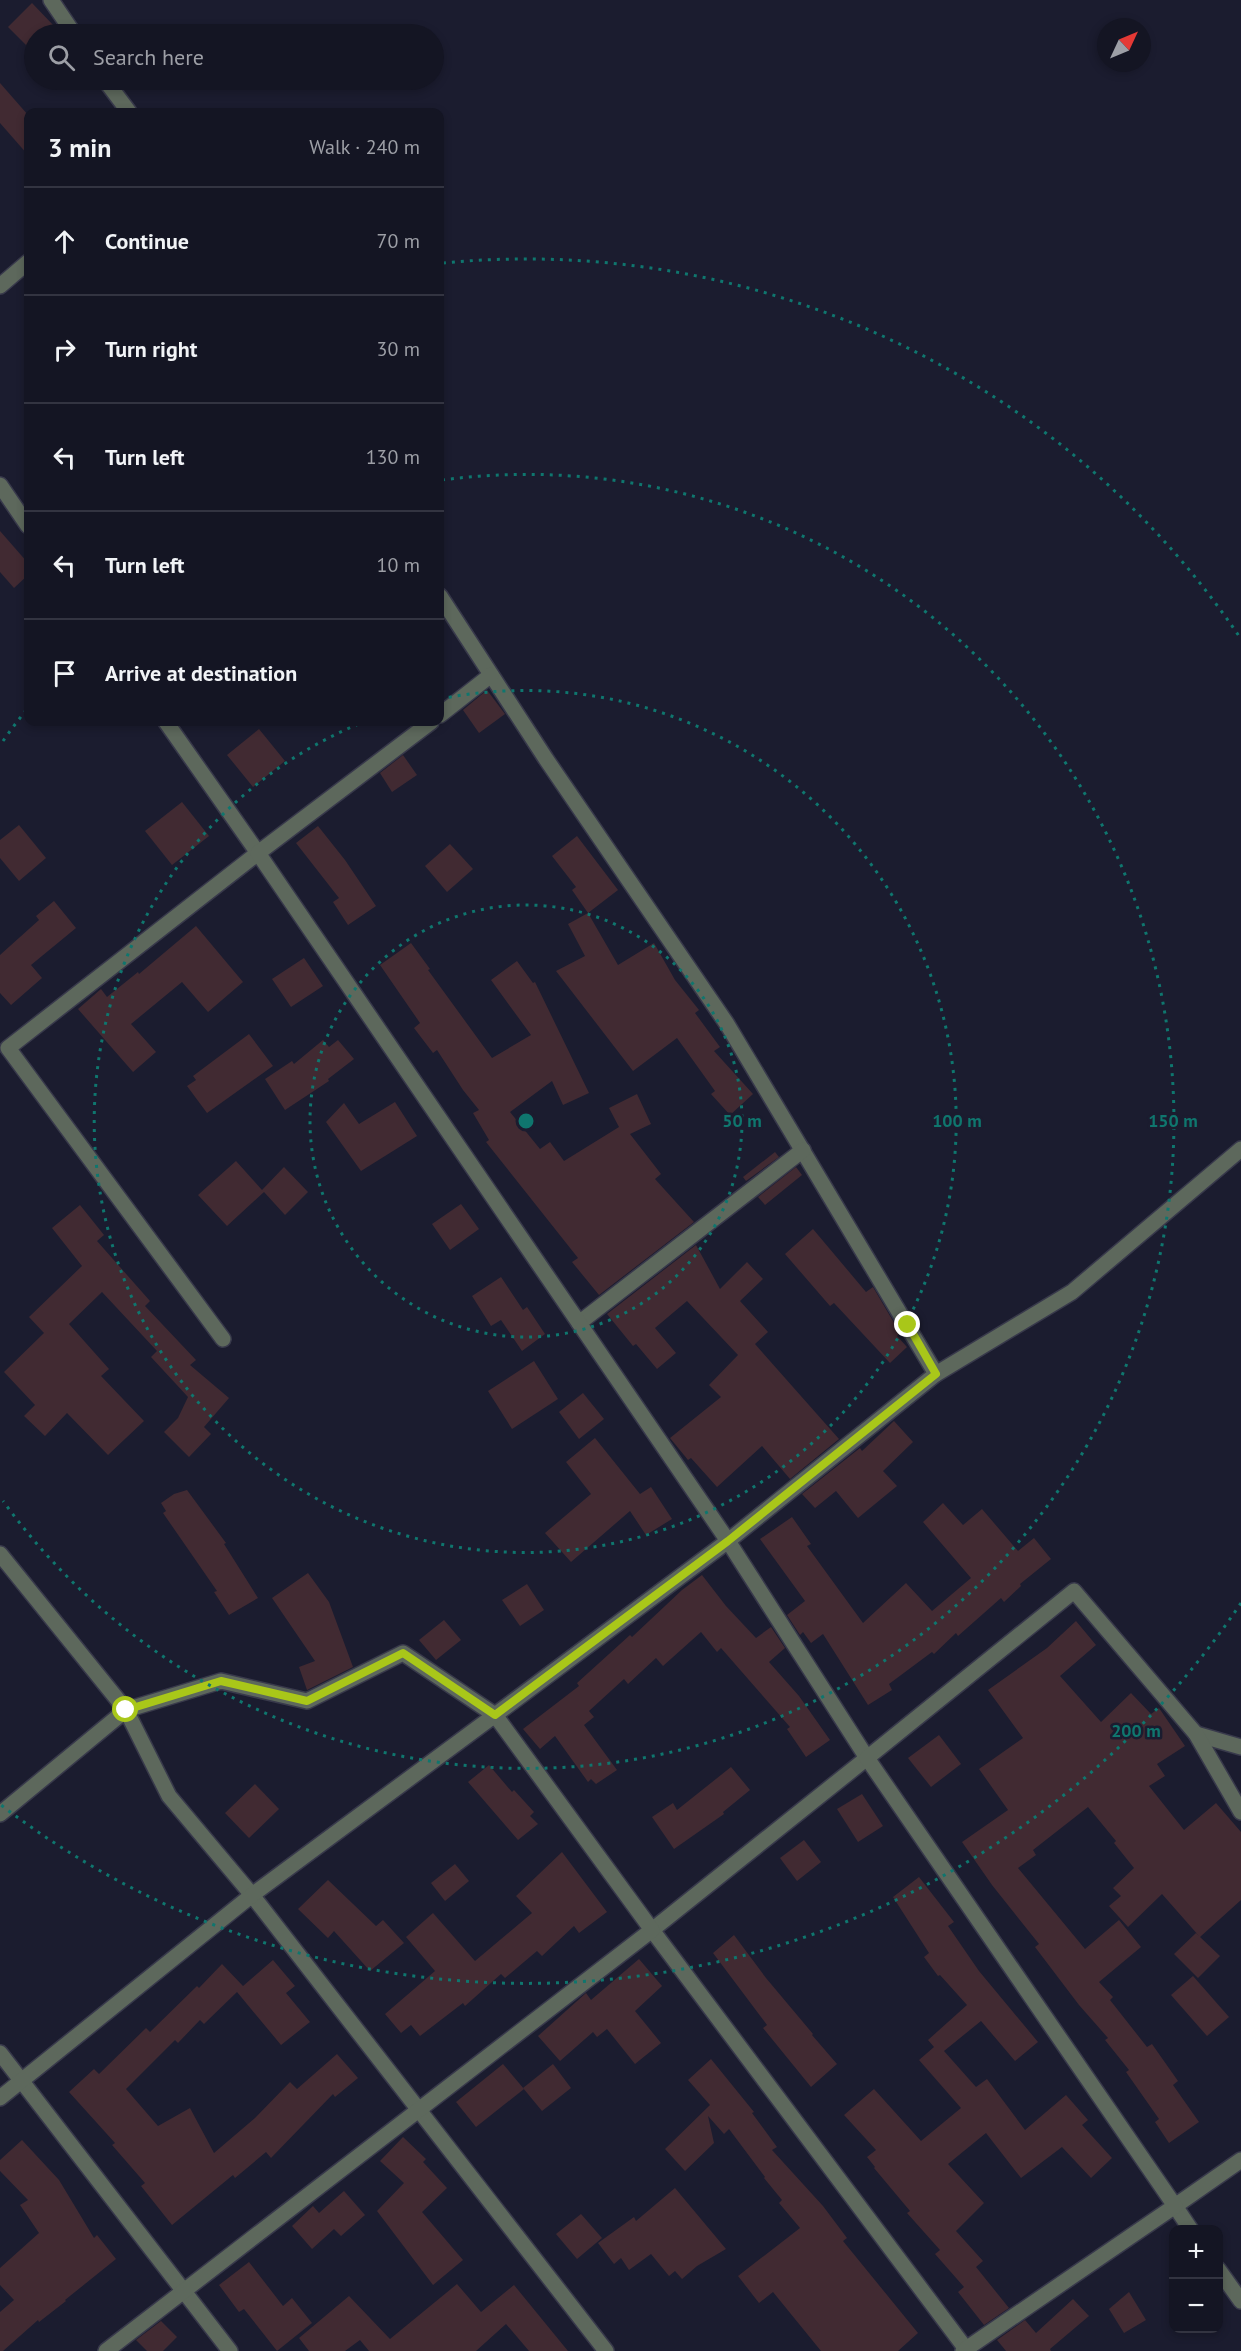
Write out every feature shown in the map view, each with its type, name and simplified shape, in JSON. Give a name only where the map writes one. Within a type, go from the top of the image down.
[{"type":"street","points":[[51,0],[67,24]]},
{"type":"street","points":[[112,90],[126,108]]},
{"type":"street","points":[[0,286],[24,265]]},
{"type":"street","points":[[0,485],[24,520]]},
{"type":"street","points":[[444,602],[727,1024],[936,1374]]},
{"type":"street","points":[[444,712],[491,675]]},
{"type":"street","points":[[169,726],[728,1541],[867,1758],[1188,2225]]},
{"type":"street","points":[[223,1339],[3,1046],[425,726]]},
{"type":"street","points":[[0,2098],[252,1895],[728,1541],[936,1374],[1072,1292],[1241,1149]]},
{"type":"street","points":[[579,1323],[803,1150]]},
{"type":"street","points":[[0,1554],[126,1710],[169,1796],[252,1895],[606,2351]]},
{"type":"street","points":[[106,2351],[652,1930],[1074,1591],[1196,1734],[1241,1812]]},
{"type":"street","points":[[0,1814],[126,1710],[221,1681],[307,1701],[403,1653],[495,1715],[652,1930],[966,2350],[1241,2160]]},
{"type":"street","points":[[1196,1734],[1241,1747]]},
{"type":"street","points":[[0,2053],[230,2351]]},
{"type":"street","points":[[1223,2276],[1241,2301]]},
{"type":"building","points":[[32,3],[52,24],[24,24],[24,43],[8,27]]},
{"type":"building","points":[[0,83],[24,110],[24,150],[0,123]]},
{"type":"building","points":[[0,531],[24,558],[24,579],[14,588],[0,572]]},
{"type":"building","points":[[487,690],[505,714],[479,733],[463,710]]},
{"type":"building","points":[[259,729],[285,761],[253,787],[227,755]]},
{"type":"building","points":[[403,755],[417,775],[392,792],[380,773]]},
{"type":"building","points":[[182,802],[209,836],[172,865],[145,831]]},
{"type":"building","points":[[19,825],[46,858],[19,881],[0,858],[0,840]]},
{"type":"building","points":[[318,826],[345,860],[376,906],[348,925],[333,902],[339,898],[296,843]]},
{"type":"building","points":[[577,836],[618,890],[588,913],[572,890],[576,887],[552,856]]},
{"type":"building","points":[[450,844],[473,869],[447,892],[425,866]]},
{"type":"building","points":[[54,901],[76,928],[31,965],[42,978],[11,1005],[0,993],[0,955],[39,920],[36,916]]},
{"type":"building","points":[[588,913],[618,965],[654,943],[675,980],[699,1010],[695,1013],[720,1047],[714,1051],[753,1094],[730,1115],[711,1094],[715,1091],[677,1038],[633,1071],[556,971],[585,956],[568,924]]},
{"type":"building","points":[[196,926],[243,982],[208,1012],[182,982],[131,1024],[156,1052],[133,1072],[78,1009],[101,989],[107,997],[138,972],[139,974]]},
{"type":"building","points":[[411,943],[492,1058],[531,1035],[491,980],[517,961],[533,983],[535,982],[589,1093],[563,1105],[552,1081],[510,1112],[540,1149],[550,1142],[564,1161],[619,1127],[609,1108],[637,1094],[651,1124],[630,1134],[661,1174],[655,1179],[694,1222],[599,1295],[572,1262],[578,1258],[486,1142],[489,1140],[473,1113],[479,1110],[437,1050],[433,1053],[414,1028],[420,1023],[380,965]]},
{"type":"building","points":[[304,958],[323,986],[291,1007],[272,979]]},
{"type":"building","points":[[249,1034],[273,1066],[207,1113],[187,1086],[196,1080],[193,1076]]},
{"type":"building","points":[[323,1040],[329,1047],[338,1040],[354,1059],[328,1079],[329,1081],[285,1110],[265,1079],[292,1061],[294,1064]]},
{"type":"building","points":[[395,1102],[417,1136],[361,1171],[326,1122],[344,1103],[359,1124]]},
{"type":"building","points":[[775,1152],[779,1157],[746,1181],[743,1177]]},
{"type":"building","points":[[236,1161],[262,1190],[284,1167],[308,1192],[285,1215],[264,1192],[227,1226],[198,1195]]},
{"type":"building","points":[[796,1167],[802,1175],[765,1205],[758,1197]]},
{"type":"building","points":[[461,1204],[479,1229],[450,1250],[432,1224]]},
{"type":"building","points":[[80,1205],[104,1235],[97,1241],[150,1301],[145,1306],[196,1360],[190,1365],[229,1398],[204,1427],[211,1434],[189,1457],[164,1432],[178,1418],[188,1397],[151,1357],[157,1351],[102,1292],[69,1324],[109,1369],[101,1376],[144,1421],[108,1455],[67,1413],[45,1436],[24,1416],[35,1405],[4,1372],[44,1333],[29,1317],[82,1266],[52,1228]]},
{"type":"building","points":[[813,1229],[866,1292],[873,1287],[900,1333],[897,1336],[907,1347],[890,1363],[834,1303],[830,1306],[785,1254]]},
{"type":"building","points":[[696,1245],[720,1289],[747,1262],[763,1279],[740,1301],[768,1332],[755,1344],[839,1439],[790,1479],[762,1446],[717,1487],[691,1458],[688,1460],[670,1438],[721,1397],[709,1385],[738,1355],[687,1301],[655,1328],[676,1353],[657,1369],[636,1344],[633,1346],[607,1314]]},
{"type":"building","points":[[501,1277],[523,1310],[527,1307],[545,1334],[522,1351],[501,1320],[491,1326],[472,1296]]},
{"type":"building","points":[[534,1361],[558,1399],[512,1429],[488,1391]]},
{"type":"building","points":[[583,1393],[604,1419],[579,1439],[559,1412]]},
{"type":"building","points":[[894,1421],[913,1442],[883,1471],[897,1486],[858,1518],[836,1491],[815,1508],[802,1494],[860,1448],[862,1451]]},
{"type":"building","points":[[595,1438],[640,1494],[651,1487],[672,1519],[646,1535],[630,1511],[571,1562],[545,1533],[591,1494],[566,1462]]},
{"type":"building","points":[[187,1490],[226,1543],[224,1544],[258,1598],[229,1615],[214,1592],[217,1591],[163,1513],[166,1511],[161,1503],[174,1494]]},
{"type":"building","points":[[943,1503],[963,1525],[982,1509],[1018,1551],[1034,1538],[1051,1559],[1020,1584],[1021,1586],[1004,1602],[1001,1598],[958,1636],[956,1633],[934,1654],[932,1652],[889,1684],[892,1690],[868,1705],[823,1634],[811,1643],[803,1632],[800,1635],[787,1615],[805,1601],[760,1539],[792,1517],[811,1544],[807,1546],[863,1623],[906,1583],[932,1611],[971,1578],[923,1522]]},
{"type":"building","points":[[308,1573],[329,1602],[353,1667],[307,1690],[299,1667],[315,1661],[272,1598]]},
{"type":"building","points":[[702,1575],[726,1606],[756,1638],[771,1627],[785,1648],[769,1662],[799,1696],[830,1740],[806,1757],[787,1729],[790,1727],[721,1648],[717,1652],[701,1632],[663,1666],[656,1658],[628,1684],[624,1679],[589,1711],[594,1717],[584,1725],[617,1770],[596,1784],[591,1779],[588,1782],[555,1736],[540,1749],[523,1729],[579,1686],[577,1683],[630,1635],[632,1637],[682,1590]]},
{"type":"building","points":[[527,1584],[544,1610],[520,1626],[502,1600]]},
{"type":"building","points":[[444,1620],[461,1640],[436,1660],[419,1640]]},
{"type":"building","points":[[1076,1621],[1096,1645],[1060,1676],[1101,1722],[1131,1693],[1151,1714],[1159,1708],[1185,1746],[1157,1764],[1165,1776],[1149,1786],[1184,1830],[1216,1803],[1241,1832],[1241,1900],[1200,1937],[1220,1956],[1198,1978],[1174,1954],[1196,1933],[1199,1936],[1162,1894],[1128,1927],[1109,1906],[1121,1896],[1113,1888],[1134,1868],[1114,1843],[1116,1841],[1088,1807],[1033,1850],[1036,1855],[1018,1868],[1085,1949],[1119,1920],[1141,1947],[1099,1982],[1113,1997],[1110,2000],[1147,2047],[1152,2044],[1178,2081],[1173,2085],[1199,2122],[1169,2143],[1155,2122],[1159,2119],[1126,2072],[1129,2070],[1105,2040],[1108,2038],[1079,2005],[1035,1947],[1039,1944],[992,1885],[962,1842],[1008,1810],[979,1769],[1023,1738],[988,1690],[1047,1648]]},
{"type":"building","points":[[939,1735],[961,1764],[931,1787],[908,1758]]},
{"type":"building","points":[[489,1765],[512,1792],[514,1790],[534,1812],[530,1816],[538,1824],[518,1840],[468,1782]]},
{"type":"building","points":[[731,1767],[750,1790],[723,1812],[724,1814],[674,1849],[652,1817],[673,1803],[677,1810]]},
{"type":"building","points":[[255,1784],[279,1809],[249,1838],[225,1813]]},
{"type":"building","points":[[862,1794],[883,1826],[858,1842],[837,1809]]},
{"type":"building","points":[[804,1840],[821,1862],[797,1881],[780,1858]]},
{"type":"building","points":[[562,1852],[607,1912],[579,1933],[574,1926],[542,1956],[537,1951],[505,1978],[501,1974],[465,2006],[463,2003],[420,2036],[411,2025],[401,2033],[385,2014],[435,1971],[406,1937],[433,1913],[475,1961],[532,1913],[516,1896]]},
{"type":"building","points":[[455,1864],[469,1881],[445,1901],[431,1883]]},
{"type":"building","points":[[919,1877],[954,1922],[948,1926],[979,1971],[1038,2042],[1015,2061],[981,2021],[944,2051],[976,2087],[987,2079],[1025,2130],[1066,2095],[1088,2120],[1082,2125],[1112,2158],[1091,2178],[1062,2147],[1021,2178],[986,2133],[948,2164],[984,2203],[956,2231],[983,2261],[976,2267],[1009,2308],[984,2325],[958,2292],[964,2287],[935,2254],[940,2250],[907,2213],[910,2211],[867,2157],[876,2150],[844,2115],[874,2089],[921,2141],[961,2108],[919,2060],[934,2047],[928,2040],[967,2005],[940,1975],[938,1976],[924,1957],[929,1953],[893,1897]]},
{"type":"building","points":[[328,1880],[376,1926],[383,1920],[404,1943],[370,1971],[334,1931],[328,1938],[298,1909]]},
{"type":"building","points":[[734,1935],[766,1978],[837,2064],[811,2087],[763,2028],[767,2025],[713,1953]]},
{"type":"building","points":[[639,1959],[662,1986],[635,2011],[661,2043],[635,2064],[607,2029],[597,2037],[593,2032],[560,2061],[538,2036],[586,1993],[591,2000]]},
{"type":"building","points":[[273,1960],[295,1986],[286,1993],[310,2022],[281,2045],[237,1992],[204,2024],[200,2020],[178,2043],[175,2040],[126,2089],[158,2126],[190,2108],[214,2153],[255,2118],[290,2082],[297,2089],[337,2054],[358,2078],[335,2097],[333,2094],[271,2158],[266,2152],[235,2178],[233,2175],[172,2225],[141,2186],[145,2183],[112,2145],[115,2143],[69,2092],[94,2069],[99,2074],[146,2028],[150,2032],[222,1964],[243,1986]]},
{"type":"building","points":[[1193,1976],[1229,2017],[1207,2036],[1171,1995]]},
{"type":"building","points":[[711,2059],[754,2112],[752,2113],[777,2147],[772,2150],[823,2206],[847,2238],[843,2241],[918,2333],[898,2351],[821,2351],[773,2292],[759,2303],[738,2276],[800,2228],[779,2203],[782,2200],[729,2129],[724,2134],[708,2116],[714,2143],[685,2171],[665,2149],[710,2105],[688,2080]]},
{"type":"building","points":[[503,2064],[524,2089],[476,2127],[456,2102]]},
{"type":"building","points":[[553,2064],[571,2088],[542,2111],[523,2088]]},
{"type":"building","points":[[403,2137],[426,2159],[423,2162],[447,2188],[422,2212],[463,2260],[433,2285],[377,2211],[404,2183],[380,2161]]},
{"type":"building","points":[[22,2140],[59,2180],[94,2238],[97,2235],[116,2259],[66,2301],[39,2322],[38,2320],[3,2351],[0,2351],[0,2312],[14,2300],[0,2285],[0,2268],[39,2233],[20,2205],[28,2200],[0,2171],[0,2160]]},
{"type":"building","points":[[675,2188],[726,2249],[697,2266],[682,2279],[675,2271],[669,2276],[651,2254],[629,2270],[621,2258],[614,2264],[598,2243],[634,2217],[636,2221]]},
{"type":"building","points":[[344,2191],[365,2215],[341,2236],[334,2229],[312,2249],[292,2226],[313,2206],[319,2213]]},
{"type":"building","points":[[581,2214],[602,2238],[577,2259],[556,2234]]},
{"type":"building","points":[[249,2262],[283,2306],[292,2298],[312,2323],[277,2351],[244,2309],[239,2312],[219,2285]]},
{"type":"building","points":[[457,2284],[481,2312],[514,2285],[568,2351],[529,2351],[506,2324],[476,2351],[369,2351],[360,2340],[345,2351],[309,2351],[299,2338],[349,2296],[390,2339]]},
{"type":"building","points":[[1129,2292],[1146,2320],[1124,2333],[1109,2309]]},
{"type":"building","points":[[1073,2299],[1089,2316],[1050,2349],[1051,2351],[1006,2351],[997,2340],[1025,2320],[1036,2333]]},
{"type":"building","points":[[161,2321],[177,2337],[163,2351],[147,2351],[136,2340]]},
{"type":"route","points":[[126,1710],[221,1681],[307,1701],[403,1653],[495,1715],[728,1541],[936,1374],[908,1325]]}]
